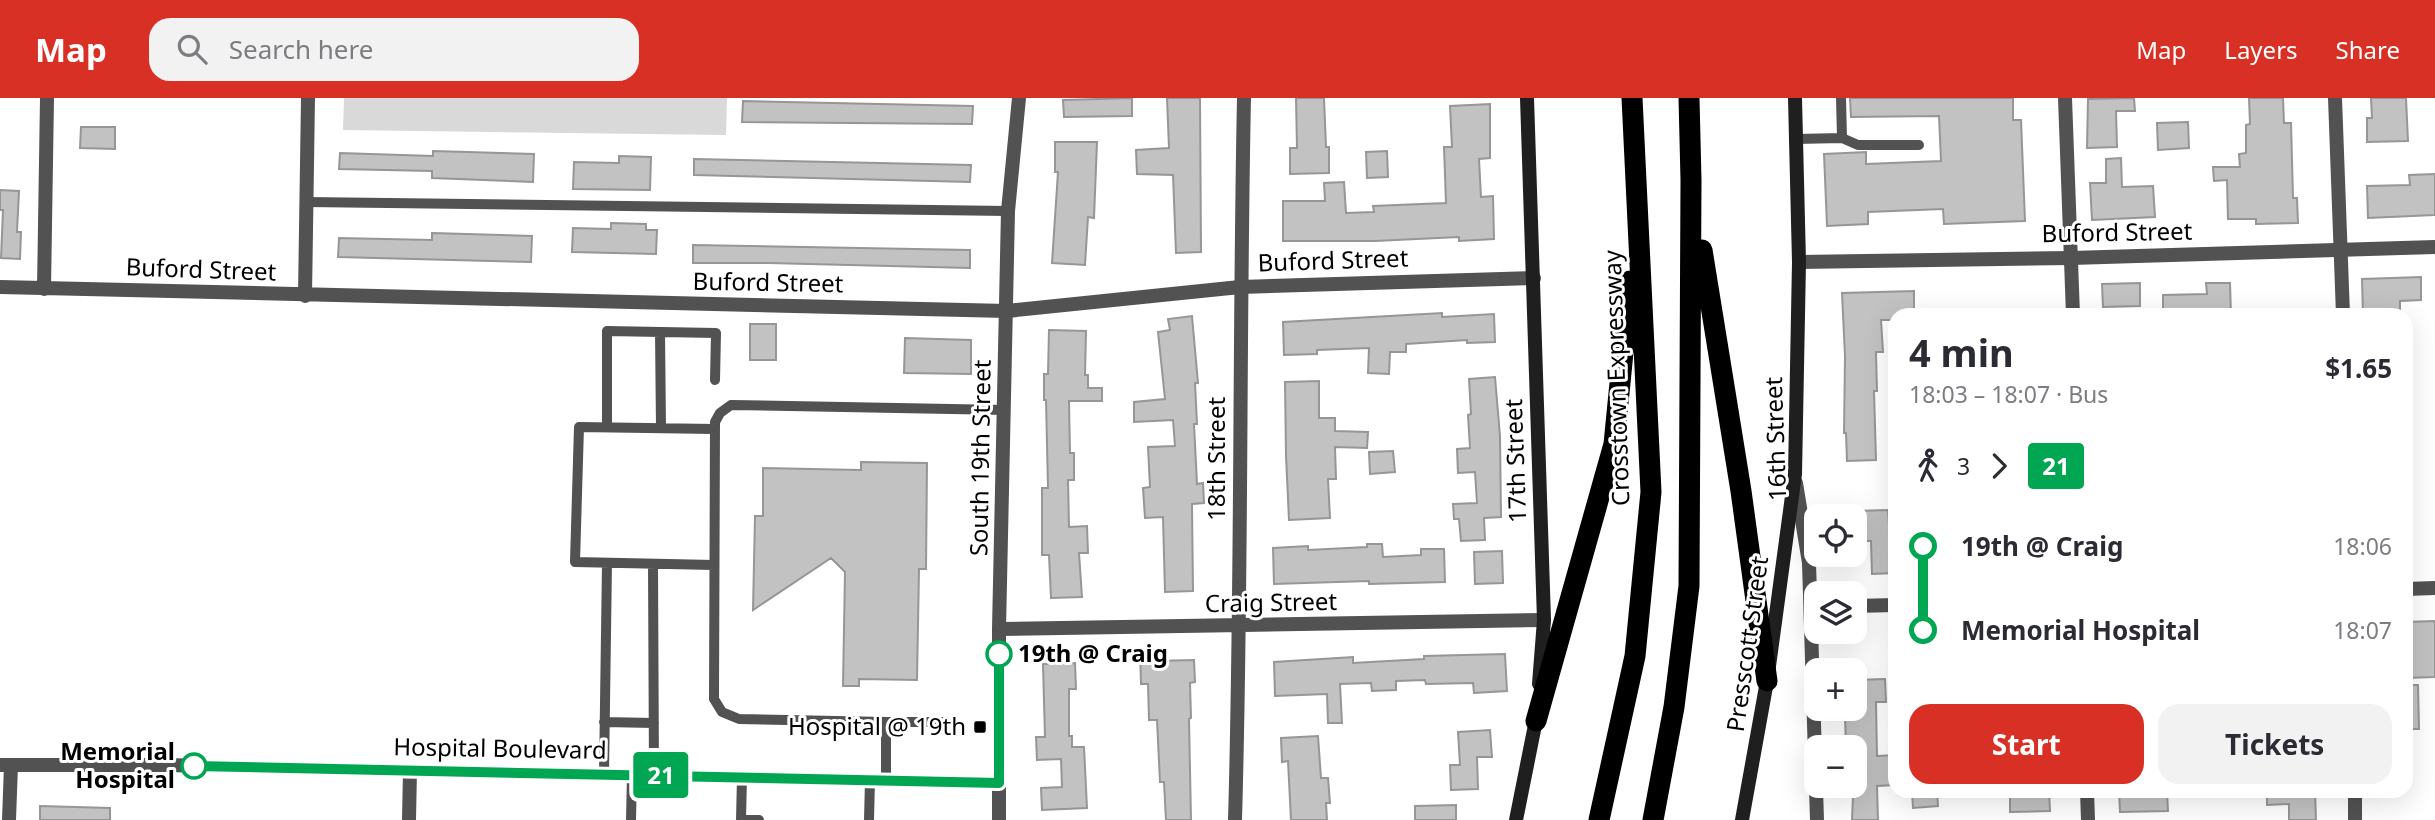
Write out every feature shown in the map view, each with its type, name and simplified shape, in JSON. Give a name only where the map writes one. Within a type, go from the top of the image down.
[{"type":"highway","name":"Crosstown Expressway","points":[[1599,820],[1635,656],[1651,492],[1632,98]]},
{"type":"highway","points":[[1653,820],[1674,707],[1689,586],[1689,98]]},
{"type":"highway","points":[[1691,180],[1741,491],[1767,681]]},
{"type":"highway","points":[[1536,721],[1614,444],[1637,206]]},
{"type":"main road","name":"17th Street","points":[[1516,820],[1536,721],[1544,620],[1527,98]]},
{"type":"main road","name":"16th Street","points":[[1795,98],[1799,262],[1795,474]]},
{"type":"main road","name":"Presscott Street","points":[[1742,820],[1767,681],[1795,474]]},
{"type":"street","points":[[44,289],[47,98]]},
{"type":"street","points":[[304,296],[309,98]]},
{"type":"street","name":"South 19th Street","points":[[999,820],[999,629],[1008,211],[1019,98]]},
{"type":"street","name":"18th Street","points":[[1235,820],[1240,626],[1240,286],[1244,98]]},
{"type":"street","points":[[2065,98],[2073,308]]},
{"type":"street","points":[[2335,98],[2343,308]]},
{"type":"street","name":"Buford Street","points":[[1799,262],[2071,258],[2435,247]]},
{"type":"street","name":"Buford Street","points":[[0,288],[1007,311],[1240,286],[1534,278]]},
{"type":"street","name":"16th Street","points":[[1795,474],[1811,581]]},
{"type":"street","points":[[2413,589],[2435,588]]},
{"type":"street","points":[[1867,605],[1888,604]]},
{"type":"street","name":"Craig Street","points":[[999,629],[1544,620]]},
{"type":"street","name":"16th Street","points":[[1814,644],[1817,820]]},
{"type":"street","points":[[5,765],[9,820]]},
{"type":"street","name":"Hospital Boulevard","points":[[5,765],[164,765],[999,783]]},
{"type":"street","points":[[409,820],[410,770]]},
{"type":"street","points":[[2087,798],[2088,820]]},
{"type":"street","points":[[2354,798],[2355,820]]},
{"type":"lane","points":[[1841,98],[1842,138]]},
{"type":"lane","points":[[1796,139],[1842,138],[1858,145],[1920,145]]},
{"type":"lane","points":[[306,202],[1008,211]]},
{"type":"lane","points":[[607,427],[607,331],[716,333],[715,380]]},
{"type":"lane","points":[[660,332],[661,428]]},
{"type":"lane","points":[[944,722],[739,719],[722,712],[714,699],[713,687],[715,422],[731,405],[1005,410]]},
{"type":"lane","points":[[714,565],[575,562],[579,427],[715,429]]},
{"type":"lane","points":[[604,774],[607,563]]},
{"type":"lane","points":[[653,564],[654,775]]},
{"type":"lane","points":[[604,722],[654,723]]},
{"type":"lane","points":[[886,722],[886,780]]},
{"type":"lane","points":[[631,820],[632,775]]},
{"type":"lane","points":[[742,777],[741,820],[759,820]]},
{"type":"lane","points":[[869,820],[870,780]]},
{"type":"shaded area","points":[[344,98],[727,98],[726,135],[343,130]]},
{"type":"building","points":[[1132,98],[1132,116],[1064,117],[1063,100]]},
{"type":"building","points":[[1167,98],[1200,98],[1201,252],[1176,253],[1173,175],[1137,174],[1136,150],[1169,148]]},
{"type":"building","points":[[1296,98],[1324,98],[1329,173],[1290,174],[1290,148],[1297,148]]},
{"type":"building","points":[[1850,98],[2013,98],[2013,120],[2021,120],[2025,221],[1944,224],[1943,209],[1868,212],[1868,224],[1827,226],[1824,154],[1866,152],[1866,164],[1941,161],[1939,116],[1851,117]]},
{"type":"building","points":[[2134,98],[2135,111],[2116,111],[2117,147],[2087,148],[2088,99]]},
{"type":"building","points":[[2249,98],[2283,98],[2284,123],[2291,123],[2293,198],[2297,198],[2298,223],[2256,224],[2256,219],[2228,219],[2227,180],[2214,181],[2213,167],[2240,167],[2239,154],[2246,153],[2246,125],[2250,124]]},
{"type":"building","points":[[2371,98],[2406,98],[2408,141],[2367,142],[2367,118],[2372,118]]},
{"type":"building","points":[[743,101],[973,106],[972,124],[742,122]]},
{"type":"building","points":[[1490,104],[1490,158],[1479,159],[1481,197],[1493,196],[1494,239],[1459,241],[1459,237],[1283,241],[1283,201],[1325,201],[1324,183],[1344,182],[1346,213],[1374,212],[1373,206],[1446,203],[1444,147],[1452,147],[1450,106]]},
{"type":"building","points":[[2188,122],[2189,148],[2158,150],[2157,123]]},
{"type":"building","points":[[81,127],[115,127],[115,149],[80,148]]},
{"type":"building","points":[[1055,142],[1097,142],[1094,218],[1088,217],[1085,265],[1052,263],[1058,172],[1055,172]]},
{"type":"building","points":[[433,151],[534,154],[533,182],[432,178],[432,171],[339,169],[340,153],[433,156]]},
{"type":"building","points":[[1387,151],[1388,177],[1367,178],[1366,152]]},
{"type":"building","points":[[619,156],[651,157],[650,190],[573,189],[574,162],[619,163]]},
{"type":"building","points":[[2121,158],[2122,187],[2153,186],[2155,217],[2092,220],[2090,183],[2106,183],[2106,159]]},
{"type":"building","points":[[694,159],[971,165],[970,182],[694,175]]},
{"type":"building","points":[[2435,174],[2435,215],[2368,218],[2367,186],[2410,185],[2409,175]]},
{"type":"building","points":[[0,190],[19,191],[17,232],[21,232],[20,259],[1,258],[3,210],[0,210]]},
{"type":"building","points":[[611,223],[646,224],[646,230],[657,230],[656,254],[572,252],[573,228],[611,229]]},
{"type":"building","points":[[432,233],[532,236],[531,262],[338,257],[339,238],[432,240]]},
{"type":"building","points":[[693,245],[970,250],[970,268],[693,263]]},
{"type":"building","points":[[2421,277],[2421,300],[2400,301],[2400,308],[2363,308],[2362,279]]},
{"type":"building","points":[[2140,283],[2140,306],[2103,307],[2102,284]]},
{"type":"building","points":[[2206,283],[2230,283],[2231,308],[2163,308],[2163,295],[2207,294]]},
{"type":"building","points":[[1914,291],[1914,308],[1888,308],[1888,320],[1881,320],[1883,352],[1876,352],[1877,391],[1874,391],[1876,460],[1847,461],[1844,433],[1842,293]]},
{"type":"building","points":[[1442,313],[1442,317],[1494,314],[1495,342],[1467,343],[1467,340],[1406,344],[1406,352],[1390,352],[1389,374],[1368,373],[1369,348],[1317,350],[1317,354],[1284,355],[1283,322]]},
{"type":"building","points":[[1192,316],[1198,383],[1195,383],[1197,424],[1194,424],[1197,484],[1203,483],[1204,503],[1192,504],[1193,591],[1165,592],[1163,517],[1145,518],[1143,488],[1150,487],[1148,447],[1175,446],[1173,420],[1134,422],[1134,402],[1165,399],[1158,332],[1170,330],[1168,319]]},
{"type":"building","points":[[750,324],[776,324],[776,360],[750,360]]},
{"type":"building","points":[[1049,330],[1086,331],[1085,375],[1088,375],[1088,388],[1102,388],[1102,401],[1069,401],[1070,453],[1074,453],[1074,480],[1068,480],[1069,527],[1087,526],[1088,553],[1079,553],[1082,597],[1051,598],[1049,555],[1042,555],[1042,488],[1048,488],[1044,374],[1048,374]]},
{"type":"building","points":[[905,338],[971,340],[971,374],[904,373]]},
{"type":"building","points":[[1495,377],[1500,436],[1501,517],[1484,518],[1485,540],[1461,541],[1459,519],[1454,519],[1453,504],[1477,503],[1475,472],[1458,473],[1457,449],[1470,448],[1469,379]]},
{"type":"building","points":[[1319,381],[1319,418],[1335,418],[1335,431],[1368,432],[1367,448],[1335,447],[1336,479],[1328,479],[1330,518],[1289,520],[1285,382]]},
{"type":"building","points":[[1393,451],[1395,472],[1370,474],[1369,452]]},
{"type":"building","points":[[861,462],[927,463],[926,569],[919,569],[917,680],[859,679],[859,686],[843,686],[845,572],[831,558],[753,610],[755,516],[763,516],[763,468],[861,470]]},
{"type":"building","points":[[1888,510],[1888,573],[1872,574],[1871,541],[1867,541],[1867,511]]},
{"type":"building","points":[[1367,544],[1382,544],[1383,557],[1421,555],[1421,549],[1444,549],[1445,582],[1274,584],[1273,548],[1308,546],[1308,550],[1367,547]]},
{"type":"building","points":[[1502,551],[1503,583],[1475,584],[1474,552]]},
{"type":"building","points":[[2435,621],[2435,677],[2413,678],[2413,622]]},
{"type":"building","points":[[1140,650],[1154,650],[1154,661],[1194,660],[1195,682],[1190,683],[1189,719],[1191,820],[1166,820],[1164,782],[1160,782],[1157,720],[1149,720],[1148,684],[1141,684]]},
{"type":"building","points":[[1505,654],[1507,691],[1474,693],[1473,683],[1426,684],[1425,680],[1396,681],[1396,690],[1372,691],[1371,683],[1340,684],[1342,723],[1328,723],[1327,694],[1275,696],[1274,662],[1353,657],[1353,663],[1424,659],[1424,656]]},
{"type":"building","points":[[1075,663],[1076,689],[1069,689],[1069,736],[1072,736],[1072,747],[1084,747],[1087,808],[1042,810],[1041,788],[1062,787],[1061,759],[1037,760],[1036,737],[1045,737],[1043,664]]},
{"type":"building","points":[[1885,679],[1886,702],[1876,702],[1877,756],[1888,755],[1888,785],[1877,786],[1878,820],[1852,820],[1853,798],[1867,798],[1867,735],[1846,735],[1845,721],[1867,721],[1867,680]]},
{"type":"building","points":[[2413,685],[2418,685],[2419,729],[2413,729]]},
{"type":"building","points":[[1490,730],[1492,757],[1477,757],[1478,789],[1451,790],[1450,765],[1460,765],[1458,732]]},
{"type":"building","points":[[1318,736],[1321,778],[1328,778],[1330,803],[1326,803],[1327,820],[1291,820],[1288,761],[1282,762],[1281,738]]},
{"type":"building","points":[[1912,798],[1937,798],[1938,806],[1913,808]]},
{"type":"building","points":[[2010,798],[2049,798],[2050,811],[2010,812]]},
{"type":"building","points":[[2119,798],[2167,798],[2168,811],[2120,812]]},
{"type":"building","points":[[2267,798],[2315,798],[2316,820],[2289,820],[2289,804],[2267,805]]},
{"type":"building","points":[[1456,805],[1456,820],[1415,820],[1415,806]]},
{"type":"building","points":[[40,806],[110,808],[110,820],[40,820]]},
{"type":"bus line","name":"21","points":[[194,766],[999,783],[999,654]]},
{"type":"place","name":"19th @ Craig","points":[[999,654]]},
{"type":"place","name":"Hospital @ 19th","points":[[980,727]]},
{"type":"place","name":"Memorial Hospital","points":[[194,766]]}]
